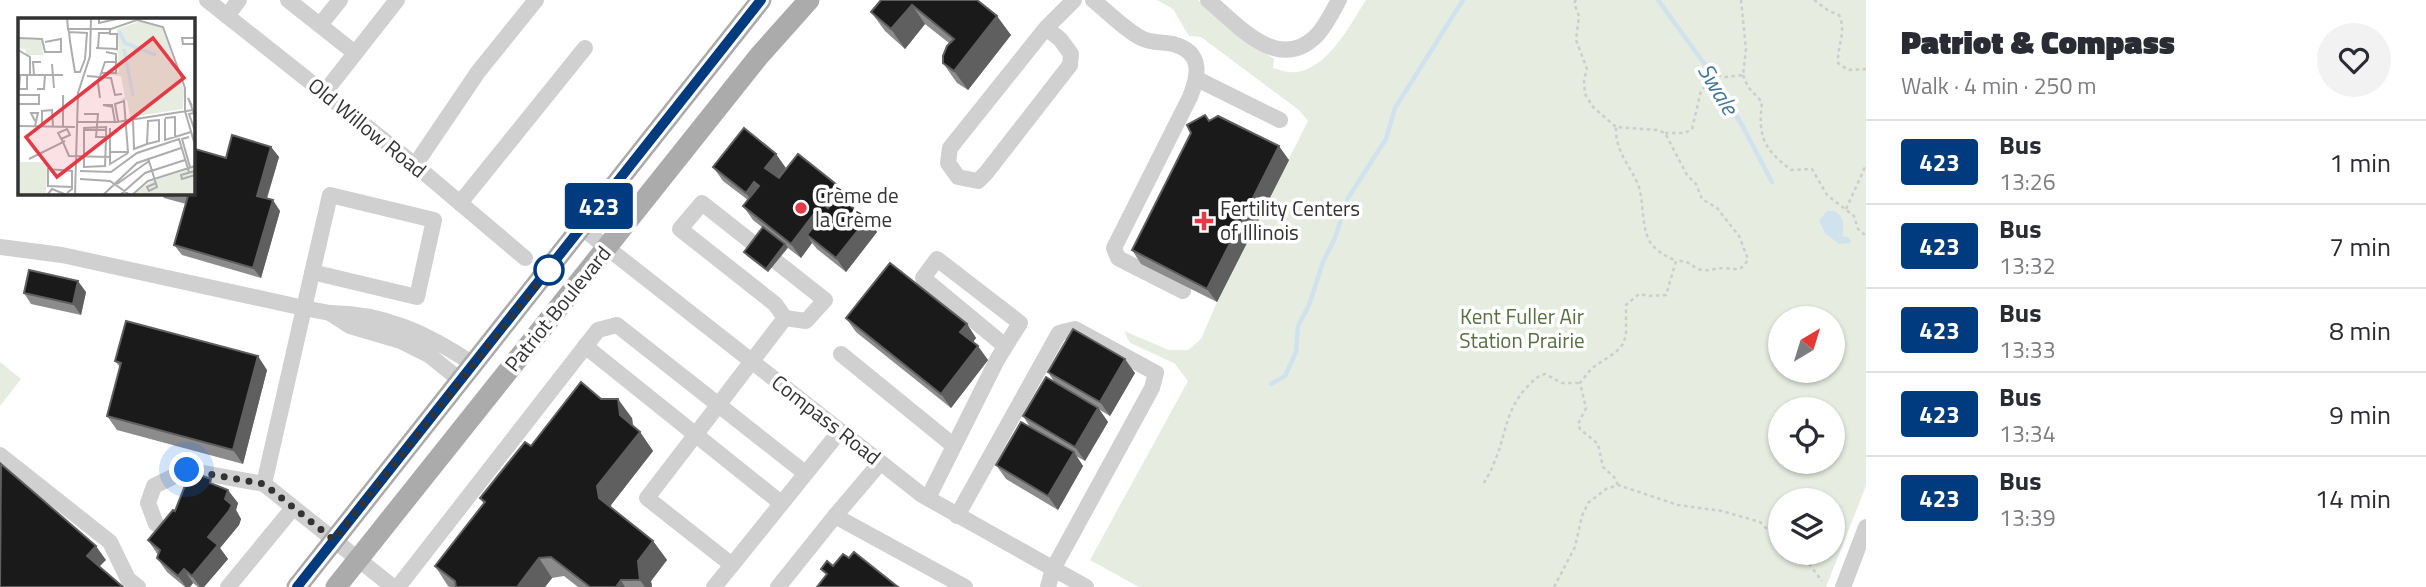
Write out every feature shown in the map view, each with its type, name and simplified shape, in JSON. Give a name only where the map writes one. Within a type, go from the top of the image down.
[{"type":"main road","name":"Patriot Boulevard","points":[[297,587],[761,0]]},
{"type":"main road","name":"Patriot Boulevard","points":[[336,587],[759,56],[809,0]]},
{"type":"street","name":"Old Willow Road","points":[[207,0],[415,165],[525,258]]},
{"type":"street","points":[[227,16],[239,0]]},
{"type":"street","points":[[289,0],[355,53]]},
{"type":"street","points":[[320,25],[340,0]]},
{"type":"street","points":[[324,93],[397,0]]},
{"type":"street","points":[[415,165],[478,72],[536,0]]},
{"type":"street","points":[[1046,28],[1060,39],[1071,54],[1070,65],[978,181],[958,177],[948,163],[950,148],[1046,28],[1074,0]]},
{"type":"street","points":[[1093,0],[1142,39],[1175,44],[1186,50],[1197,64],[1197,79],[1114,248],[1118,258],[1183,291]]},
{"type":"street","points":[[1208,0],[1261,44],[1281,51],[1297,50],[1316,36],[1339,0]]},
{"type":"street","points":[[460,203],[585,48]]},
{"type":"street","points":[[1197,79],[1280,120]]},
{"type":"street","points":[[264,484],[312,272],[330,195],[434,220],[417,297],[312,272]]},
{"type":"street","points":[[702,203],[825,300],[806,321],[785,318],[775,304],[680,229],[702,203]]},
{"type":"street","name":"Compass Road","points":[[582,228],[928,498],[1086,587]]},
{"type":"street","points":[[0,247],[62,255],[304,308],[330,313],[353,313],[407,326],[439,341],[466,372]]},
{"type":"street","points":[[928,498],[1020,323],[937,259],[923,278],[1006,346]]},
{"type":"street","points":[[732,565],[647,498],[785,318]]},
{"type":"street","points":[[156,524],[148,503],[154,486],[187,470],[264,484],[396,587],[598,330],[617,325],[805,473]]},
{"type":"street","points":[[957,516],[1059,333],[1075,329],[1156,373],[1152,388],[1053,569],[1048,587]]},
{"type":"street","points":[[585,346],[781,503]]},
{"type":"street","points":[[841,354],[954,446]]},
{"type":"street","points":[[715,587],[839,431]]},
{"type":"street","points":[[0,455],[110,542],[128,579],[138,587]]},
{"type":"street","points":[[778,587],[880,463]]},
{"type":"street","points":[[228,587],[293,508]]},
{"type":"street","points":[[835,516],[965,587]]},
{"type":"street","points":[[1843,587],[1866,527]]},
{"type":"path","points":[[1576,0],[1574,4],[1579,16],[1576,40],[1587,69],[1584,80],[1585,94],[1593,107],[1616,127],[1685,133],[1692,129],[1701,91],[1715,75],[1743,75]]},
{"type":"path","points":[[1741,0],[1746,49],[1743,75],[1748,88],[1762,102],[1759,126],[1764,141],[1773,156],[1791,170],[1812,169],[1827,195],[1854,216],[1858,229],[1866,236]]},
{"type":"path","points":[[1814,0],[1839,15],[1844,26],[1838,63],[1847,70],[1866,69]]},
{"type":"path","points":[[1616,127],[1617,148],[1629,164],[1630,174],[1637,182],[1650,241],[1661,254],[1676,261],[1685,261],[1699,270],[1714,271],[1723,268],[1736,271],[1745,266],[1748,259],[1739,236],[1717,208],[1702,199],[1696,184],[1687,175],[1665,133]]},
{"type":"path","points":[[1846,209],[1866,164]]},
{"type":"path","points":[[1580,383],[1592,368],[1623,344],[1626,335],[1626,304],[1630,299],[1639,294],[1666,295],[1676,261]]},
{"type":"path","points":[[1484,483],[1495,463],[1503,429],[1513,404],[1524,390],[1545,374],[1562,383],[1580,383]]},
{"type":"path","points":[[1580,383],[1586,408],[1578,424],[1580,429],[1598,444],[1603,467],[1618,485]]},
{"type":"path","points":[[1553,587],[1575,547],[1588,503],[1606,489],[1618,485],[1678,505],[1721,511],[1760,522],[1768,530]]},
{"type":"path","points":[[1810,565],[1822,581]]},
{"type":"green space","name":"Kent Fuller Air Station Prairie","points":[[1157,0],[1198,0],[1241,37],[1274,59],[1273,68],[1289,72],[1302,71],[1325,58],[1344,35],[1366,0],[1866,0],[1866,486],[1845,539],[1845,488],[1768,488],[1768,565],[1835,565],[1826,587],[1139,587],[1090,560],[1188,381],[1174,363],[1130,343],[1124,331],[1169,350],[1188,350],[1201,339],[1308,121],[1299,110],[1201,37],[1189,36],[1173,9]]},
{"type":"green space","points":[[0,362],[21,379],[0,406]]},
{"type":"water","points":[[1827,211],[1834,211],[1840,216],[1842,236],[1848,237],[1850,243],[1839,244],[1825,233],[1819,221]]},
{"type":"building","points":[[881,0],[977,0],[997,16],[954,71],[943,63],[943,56],[954,39],[912,5],[891,29],[871,12]]},
{"type":"building","points":[[1205,115],[1209,121],[1218,116],[1279,146],[1207,289],[1132,250],[1191,133],[1187,125]]},
{"type":"building","name":"Crème de la Crème","points":[[744,128],[776,154],[765,168],[779,178],[798,154],[837,185],[823,204],[828,208],[838,196],[867,219],[836,258],[807,235],[823,215],[817,210],[791,244],[743,206],[759,186],[754,182],[746,193],[713,167]]},
{"type":"building","points":[[232,135],[271,147],[257,196],[273,200],[253,268],[174,245],[188,196],[182,194],[194,194],[194,149],[226,158]]},
{"type":"building","points":[[763,227],[785,244],[766,269],[744,252]]},
{"type":"building","points":[[890,263],[967,324],[960,332],[978,346],[941,394],[846,318]]},
{"type":"building","points":[[29,270],[78,281],[73,304],[24,293]]},
{"type":"building","points":[[126,321],[258,356],[233,450],[107,416],[121,363],[115,361]]},
{"type":"building","points":[[1073,329],[1125,359],[1100,402],[1048,372]]},
{"type":"building","points":[[1046,377],[1098,408],[1075,447],[1023,416]]},
{"type":"building","points":[[581,382],[601,399],[618,399],[620,415],[640,432],[597,486],[599,498],[653,541],[638,561],[640,580],[621,580],[616,587],[590,587],[551,557],[539,558],[517,587],[456,587],[455,581],[435,566],[485,502],[480,498],[525,442],[531,446]]},
{"type":"building","points":[[1021,422],[1074,452],[1048,496],[996,465]]},
{"type":"building","points":[[1,464],[96,546],[87,556],[123,587],[0,587]]},
{"type":"building","points":[[192,472],[211,479],[210,483],[228,490],[225,499],[232,505],[208,537],[218,545],[192,576],[184,569],[178,576],[157,558],[160,550],[148,540],[173,510],[175,511]]},
{"type":"building","points":[[854,552],[898,587],[817,587],[827,574],[821,569],[827,561],[833,566],[843,554],[849,558]]},
{"type":"waterway","points":[[1271,384],[1285,376],[1296,352],[1298,326],[1309,305],[1348,198],[1386,139],[1395,108],[1463,0]]},
{"type":"waterway","name":"Swale","points":[[1658,0],[1706,66],[1742,125],[1772,182]]},
{"type":"bus line","name":"423","points":[[297,587],[761,0]]},
{"type":"place","name":"Crème de la Crème","points":[[801,208]]},
{"type":"place","name":"Fertility Centers of Illinois","points":[[1204,221]]},
{"type":"route","points":[[187,470],[264,484],[334,540],[551,267],[549,270]]}]
